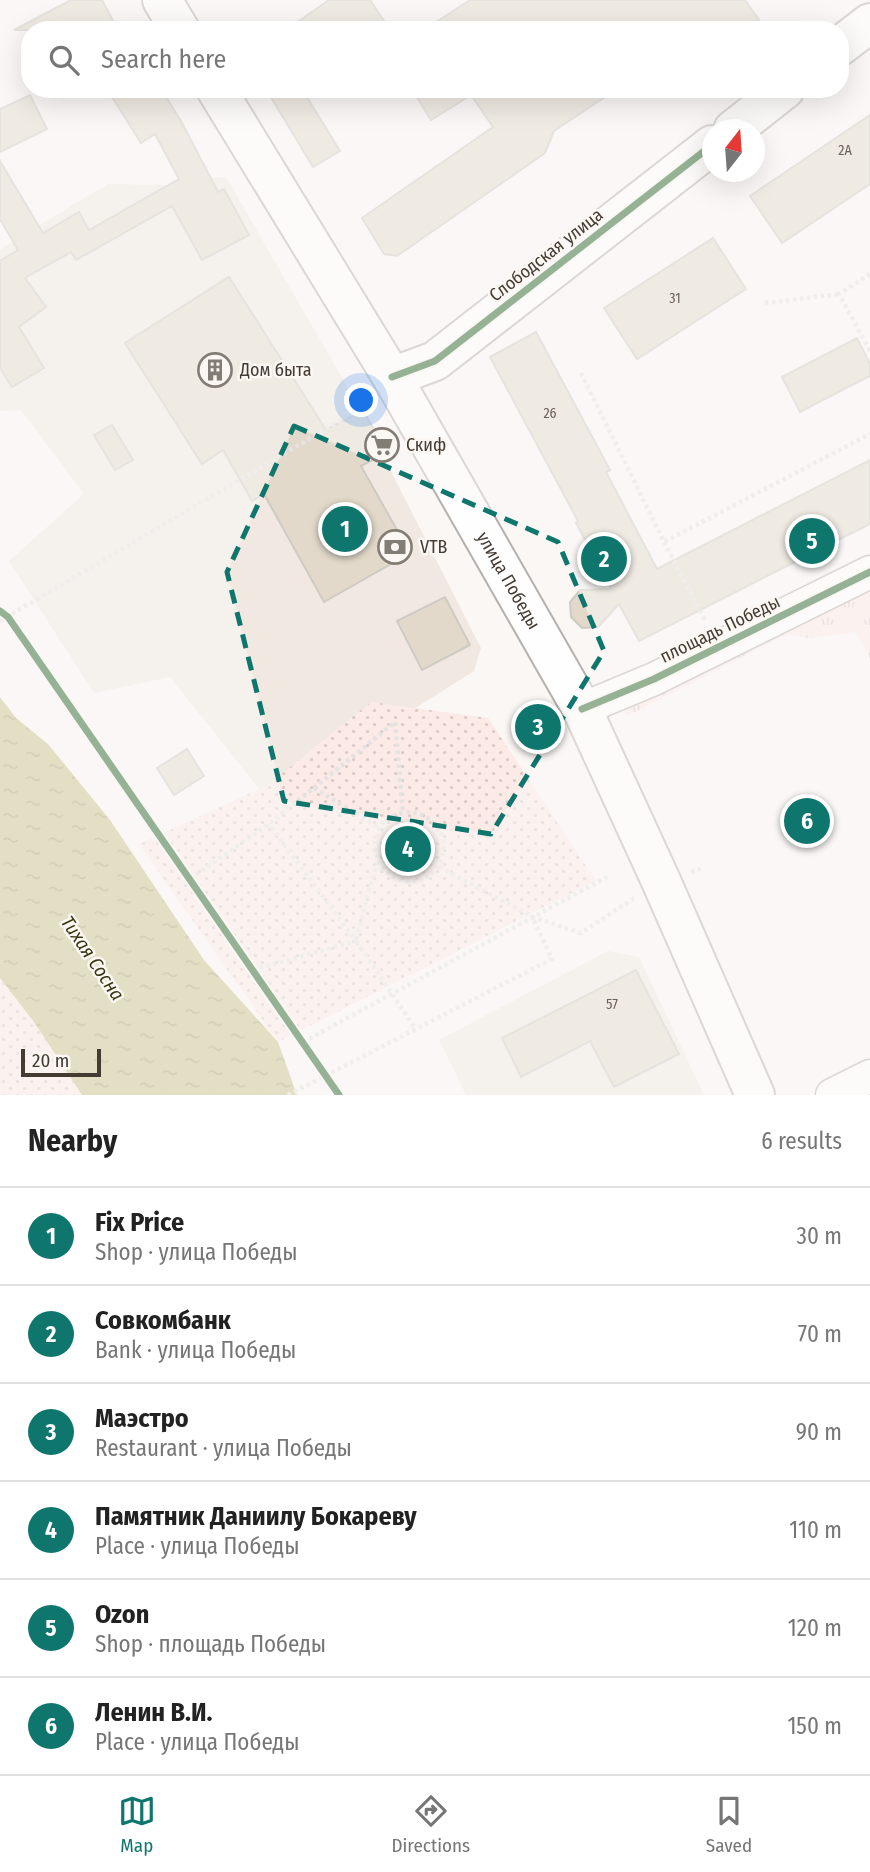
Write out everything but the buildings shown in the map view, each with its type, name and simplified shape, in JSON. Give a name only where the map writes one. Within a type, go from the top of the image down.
[{"type":"main road","points":[[162,0],[175,21]]},
{"type":"main road","points":[[849,39],[870,23]]},
{"type":"main road","name":"улица Победы","points":[[221,98],[394,382],[582,709],[662,881],[755,1095]]},
{"type":"main road","points":[[747,119],[774,98]]},
{"type":"main road","name":"Слободская улица","points":[[394,382],[435,361],[702,153]]},
{"type":"street","name":"площадь Победы","points":[[582,709],[654,679],[870,572]]},
{"type":"street","points":[[832,1095],[870,1076]]},
{"type":"path","points":[[765,303],[839,294],[870,274]]},
{"type":"path","points":[[839,294],[870,351]]},
{"type":"path","points":[[580,373],[708,628]]},
{"type":"path","points":[[0,621],[394,382]]},
{"type":"path","points":[[664,542],[870,434]]},
{"type":"path","points":[[0,611],[16,628]]},
{"type":"path","points":[[190,879],[269,824],[395,722],[403,813]]},
{"type":"path","points":[[314,788],[379,828]]},
{"type":"path","points":[[356,941],[377,862],[374,845],[379,828],[386,819],[403,813],[417,812],[435,823],[444,842],[439,867],[431,875],[416,881],[401,881],[387,874],[377,862]]},
{"type":"path","points":[[269,824],[356,941],[415,1028]]},
{"type":"path","points":[[439,867],[532,917],[581,933],[598,922]]},
{"type":"path","points":[[182,868],[198,891]]},
{"type":"path","points":[[303,1042],[607,877]]},
{"type":"path","points":[[288,1095],[552,959],[532,917]]},
{"type":"path","points":[[253,970],[356,941]]},
{"type":"path","points":[[245,959],[260,981]]},
{"type":"path","points":[[295,1032],[310,1053]]},
{"type":"path","points":[[317,1063],[332,1084]]},
{"type":"highlighted area","points":[[294,426],[558,542],[604,651],[491,834],[284,801],[227,572]]},
{"type":"shaded area","points":[[226,177],[352,395],[481,648],[474,671],[269,801],[170,677],[94,693],[9,561],[84,494],[21,410],[0,411],[0,249],[108,184],[163,185],[180,191],[212,178]]},
{"type":"shaded area","points":[[608,951],[639,957],[704,1095],[466,1095],[439,1040]]},
{"type":"green space","points":[[870,560],[870,659],[856,632],[808,638],[787,634],[627,716],[621,704]]},
{"type":"green space","points":[[371,702],[488,718],[596,881],[278,1042],[139,844],[268,785]]},
{"type":"green space","points":[[0,978],[34,1022],[82,1095],[0,1095]]},
{"type":"water","name":"Тихая Сосна","points":[[0,697],[16,718],[48,744],[110,820],[204,960],[278,1042],[297,1095],[82,1095],[34,1022],[0,978]]},
{"type":"cycle path","points":[[392,377],[435,361],[702,153]]},
{"type":"cycle path","points":[[582,709],[654,679],[870,572]]},
{"type":"cycle path","points":[[0,611],[8,617],[339,1095]]},
{"type":"place","name":"Дом быта","points":[[215,370]]},
{"type":"place","name":"Скиф","points":[[382,445]]},
{"type":"place","name":"Fix Price","points":[[345,529]]},
{"type":"place","name":"Ozon","points":[[812,541]]},
{"type":"place","name":"VTB","points":[[395,547]]},
{"type":"place","name":"Совкомбанк","points":[[604,559]]},
{"type":"place","name":"Маэстро","points":[[538,727]]},
{"type":"place","name":"Ленин В.И.","points":[[807,821]]},
{"type":"place","name":"Памятник Даниилу Бокареву","points":[[408,849]]}]
